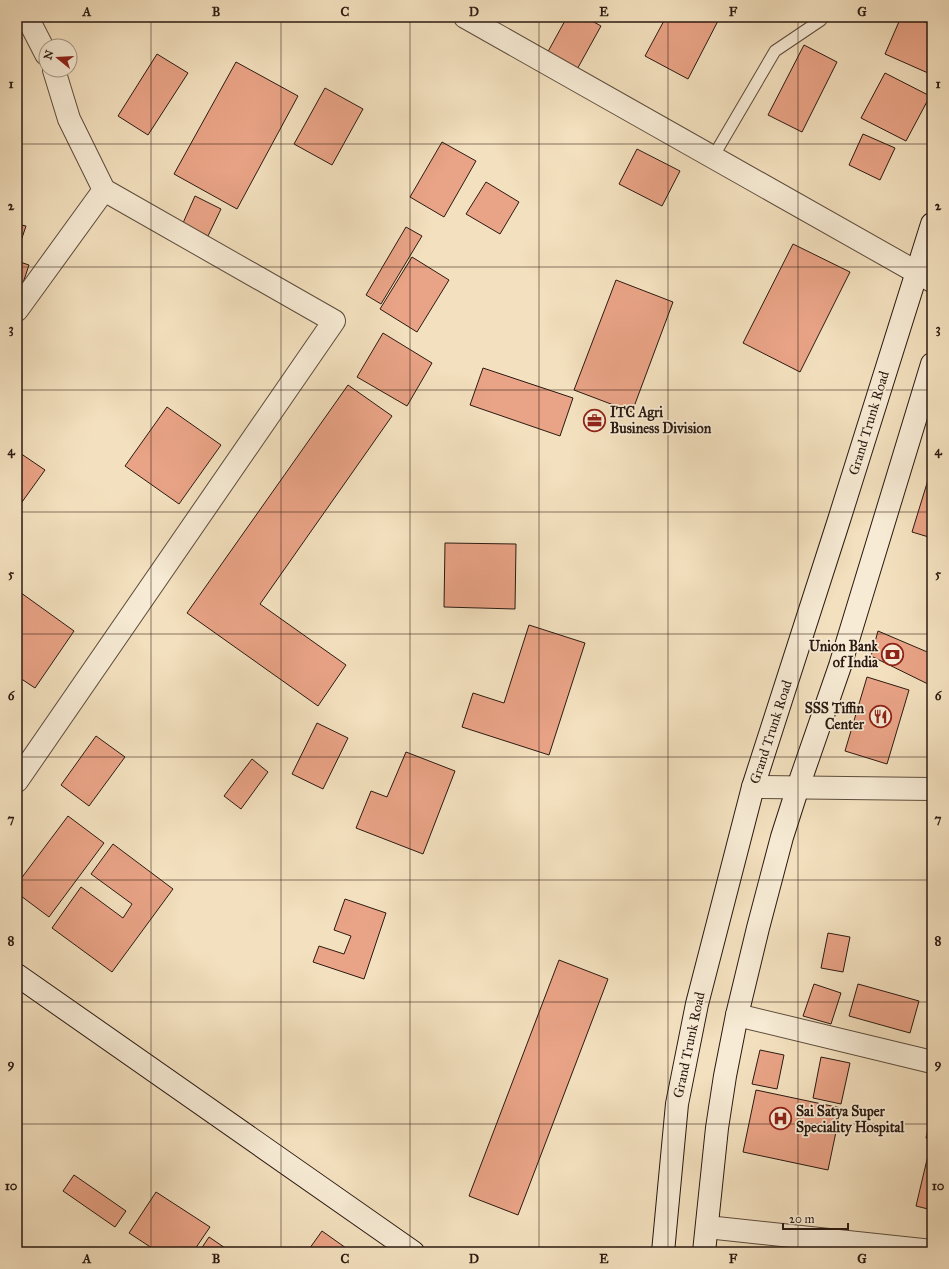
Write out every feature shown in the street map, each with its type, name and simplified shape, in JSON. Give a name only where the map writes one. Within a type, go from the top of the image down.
[{"type":"street","points":[[27,17],[38,38]]},
{"type":"street","points":[[465,17],[924,277]]},
{"type":"street","points":[[17,781],[334,321],[104,190],[69,119],[56,78]]},
{"type":"street","points":[[17,310],[104,190]]},
{"type":"street","name":"Grand Trunk Road","points":[[664,1252],[677,1104],[697,1004],[753,787],[839,520],[924,277],[932,224]]},
{"type":"street","points":[[704,1252],[717,1128],[725,1076],[737,1015],[782,838],[840,666],[932,364]]},
{"type":"street","points":[[753,787],[932,789]]},
{"type":"street","points":[[17,975],[413,1252]]},
{"type":"street","points":[[737,1015],[932,1062]]},
{"type":"street","points":[[707,1227],[932,1252]]},
{"type":"lane","points":[[713,158],[775,50],[821,20],[823,17]]},
{"type":"building","points":[[567,17],[585,17],[601,26],[575,73],[545,57]]},
{"type":"building","points":[[594,17],[605,17],[602,22]]},
{"type":"building","points":[[666,17],[720,17],[688,79],[645,56]]},
{"type":"building","points":[[901,17],[913,17],[932,25],[932,62],[928,73],[885,54]]},
{"type":"building","points":[[922,17],[932,17],[932,22]]},
{"type":"building","points":[[804,45],[837,62],[802,132],[768,115]]},
{"type":"building","points":[[157,54],[188,73],[148,135],[118,116]]},
{"type":"building","points":[[236,62],[298,96],[237,209],[174,174]]},
{"type":"building","points":[[885,73],[930,96],[906,141],[861,118]]},
{"type":"building","points":[[325,88],[363,109],[332,165],[294,144]]},
{"type":"building","points":[[863,134],[895,148],[880,180],[849,165]]},
{"type":"building","points":[[442,142],[476,161],[444,217],[410,197]]},
{"type":"building","points":[[637,149],[680,171],[662,206],[619,184]]},
{"type":"building","points":[[486,182],[519,202],[500,234],[466,214]]},
{"type":"building","points":[[195,196],[221,209],[208,236],[183,223]]},
{"type":"building","points":[[17,224],[26,226],[17,253]]},
{"type":"building","points":[[406,227],[422,236],[381,304],[366,295]]},
{"type":"building","points":[[793,244],[850,272],[800,372],[743,343]]},
{"type":"building","points":[[412,257],[449,280],[417,332],[380,309]]},
{"type":"building","points":[[17,261],[29,265],[23,283],[17,281]]},
{"type":"building","points":[[616,280],[673,302],[632,412],[574,390]]},
{"type":"building","points":[[383,333],[432,363],[407,406],[357,377]]},
{"type":"building","points":[[483,368],[573,398],[560,436],[470,405]]},
{"type":"building","points":[[348,385],[392,416],[260,604],[346,665],[318,706],[187,613]]},
{"type":"building","points":[[167,407],[221,445],[179,504],[125,466]]},
{"type":"building","points":[[17,451],[45,470],[17,509]]},
{"type":"building","points":[[932,467],[932,538],[912,532]]},
{"type":"building","points":[[445,543],[516,544],[515,609],[444,607]]},
{"type":"building","points":[[17,590],[74,631],[35,688],[17,676]]},
{"type":"building","points":[[529,625],[585,643],[549,755],[462,727],[473,693],[504,703]]},
{"type":"building","points":[[878,631],[932,654],[932,686],[871,656]]},
{"type":"building","points":[[867,677],[909,690],[887,764],[845,751]]},
{"type":"building","points":[[317,723],[348,738],[323,789],[292,774]]},
{"type":"building","points":[[96,736],[125,757],[89,806],[61,785]]},
{"type":"building","points":[[406,752],[455,771],[423,854],[356,828],[371,791],[387,797]]},
{"type":"building","points":[[252,759],[268,772],[241,809],[224,796]]},
{"type":"building","points":[[68,816],[104,843],[49,917],[17,893],[17,884]]},
{"type":"building","points":[[113,844],[173,889],[112,972],[52,928],[81,887],[123,918],[132,904],[91,874]]},
{"type":"building","points":[[345,899],[386,913],[364,979],[313,962],[319,946],[344,954],[351,936],[334,930]]},
{"type":"building","points":[[828,933],[850,937],[843,972],[821,968]]},
{"type":"building","points":[[559,960],[608,979],[518,1215],[469,1196]]},
{"type":"building","points":[[814,984],[841,993],[831,1024],[803,1016]]},
{"type":"building","points":[[858,984],[919,1001],[910,1033],[849,1016]]},
{"type":"building","points":[[760,1050],[784,1055],[777,1089],[752,1084]]},
{"type":"building","points":[[821,1057],[850,1063],[841,1104],[813,1098]]},
{"type":"building","points":[[756,1090],[841,1108],[828,1170],[743,1152]]},
{"type":"building","points":[[932,1112],[932,1139],[926,1138]]},
{"type":"building","points":[[929,1151],[932,1152],[932,1210],[916,1206]]},
{"type":"building","points":[[74,1175],[126,1211],[115,1227],[63,1191]]},
{"type":"building","points":[[156,1192],[210,1227],[193,1252],[158,1252],[129,1233]]},
{"type":"building","points":[[322,1231],[346,1248],[343,1252],[307,1252]]},
{"type":"building","points":[[209,1237],[231,1252],[199,1252]]},
{"type":"place","name":"ITC Agri Business Division","points":[[594,420]]},
{"type":"place","name":"Union Bank of India","points":[[893,654]]},
{"type":"place","name":"SSS Tiffin Center","points":[[880,716]]},
{"type":"place","name":"Sai Satya Super Speciality Hospital","points":[[781,1119]]}]
